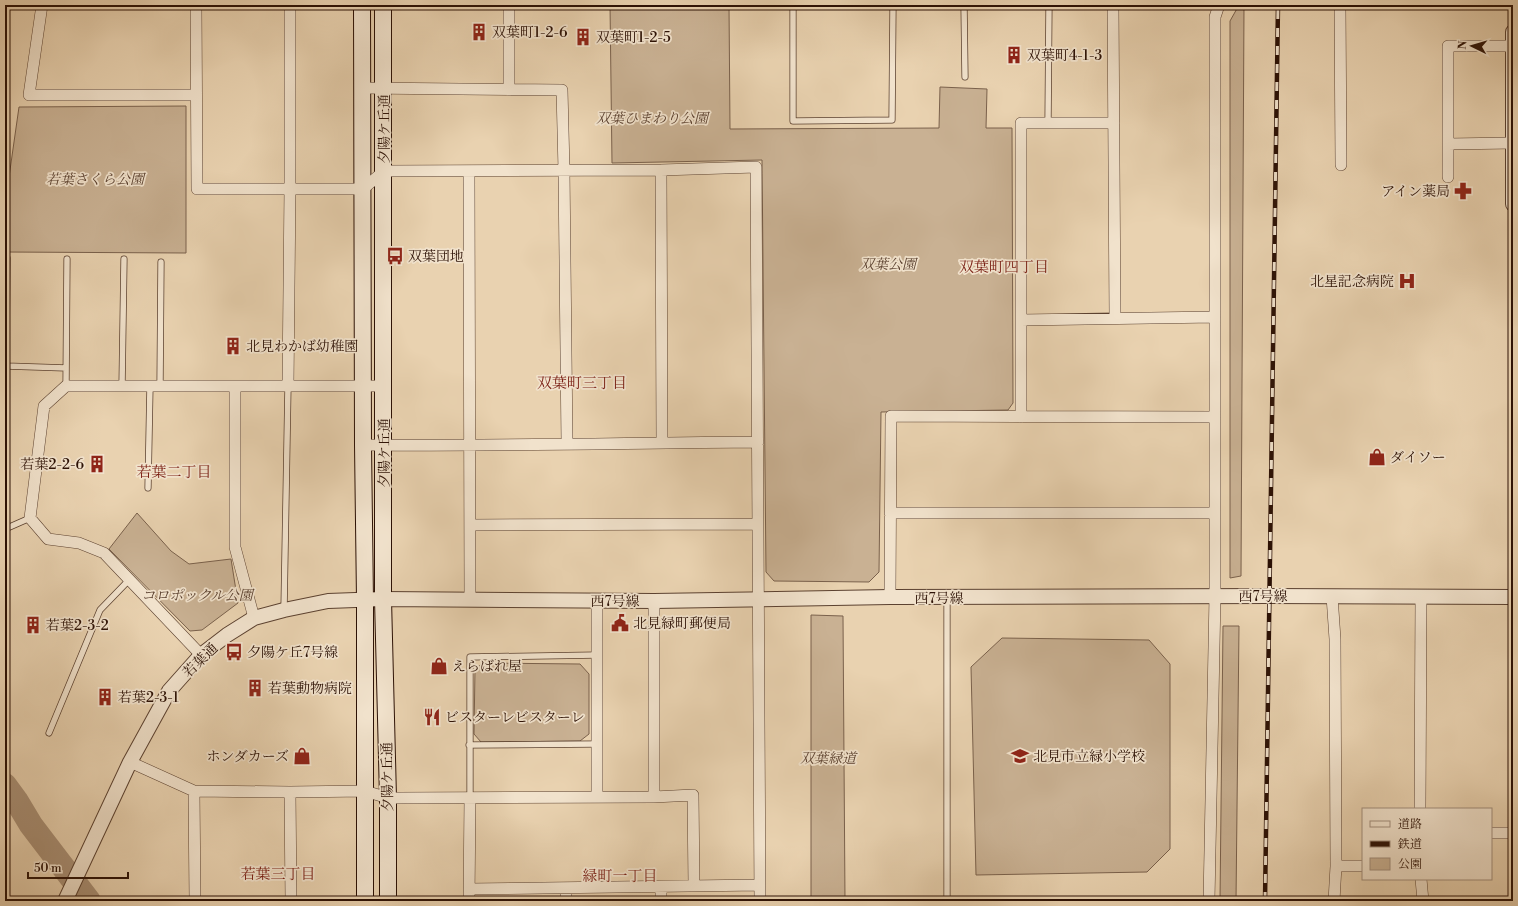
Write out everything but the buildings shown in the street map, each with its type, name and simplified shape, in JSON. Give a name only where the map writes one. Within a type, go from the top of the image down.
[{"type":"main road","name":"夕陽ケ丘通","points":[[362,5],[362,445],[365,600],[365,901]]},
{"type":"main road","name":"夕陽ケ丘通","points":[[383,5],[383,599],[388,798],[388,901]]},
{"type":"street","points":[[42,5],[29,95],[196,95]]},
{"type":"street","points":[[196,5],[198,190],[363,189],[384,171],[661,170],[756,167],[760,901]]},
{"type":"street","points":[[288,386],[290,5]]},
{"type":"street","points":[[509,5],[509,90]]},
{"type":"street","points":[[1113,5],[1115,318]]},
{"type":"street","points":[[1209,901],[1215,596],[1215,18],[1219,5]]},
{"type":"street","points":[[1340,5],[1340,165]]},
{"type":"street","points":[[1513,32],[1513,204]]},
{"type":"street","points":[[1448,177],[1448,46],[1513,46]]},
{"type":"street","points":[[363,88],[562,90],[567,443]]},
{"type":"street","points":[[1021,417],[1021,123],[1114,123]]},
{"type":"street","points":[[1448,144],[1512,143]]},
{"type":"street","points":[[661,170],[662,442]]},
{"type":"street","points":[[469,171],[470,599]]},
{"type":"street","points":[[1021,320],[1215,317]]},
{"type":"street","points":[[201,655],[104,553],[79,543],[48,539],[30,518],[44,406],[66,386],[384,386]]},
{"type":"street","points":[[234,387],[235,547],[254,618]]},
{"type":"street","points":[[890,597],[891,416],[1215,417]]},
{"type":"street","points":[[362,445],[469,446],[567,443],[758,442]]},
{"type":"street","points":[[890,513],[1214,513]]},
{"type":"street","points":[[470,525],[758,524]]},
{"type":"street","name":"西7号線","points":[[365,600],[470,599],[654,601],[890,597],[1215,596],[1513,597]]},
{"type":"street","points":[[1332,596],[1335,640],[1336,866],[1334,901]]},
{"type":"street","points":[[1420,808],[1421,597]]},
{"type":"street","name":"若葉通","points":[[65,901],[130,762],[169,691],[201,655],[227,635],[254,618],[328,601],[365,600]]},
{"type":"street","points":[[597,601],[597,797]]},
{"type":"street","points":[[654,601],[654,797]]},
{"type":"street","points":[[130,762],[194,791],[365,791],[388,798],[654,797],[693,795],[694,886]]},
{"type":"street","points":[[194,791],[196,901]]},
{"type":"street","points":[[290,792],[291,901]]},
{"type":"street","points":[[470,798],[470,901]]},
{"type":"street","points":[[1492,833],[1513,833]]},
{"type":"street","points":[[1336,866],[1362,866]]},
{"type":"street","points":[[1421,880],[1423,901]]},
{"type":"street","points":[[470,889],[760,885]]},
{"type":"street","points":[[661,887],[661,901]]},
{"type":"street","points":[[566,888],[566,901]]},
{"type":"lane","points":[[793,5],[793,121],[892,120],[893,5]]},
{"type":"lane","points":[[964,5],[966,77]]},
{"type":"lane","points":[[1048,123],[1049,5]]},
{"type":"lane","points":[[7,258],[6,366],[66,368]]},
{"type":"lane","points":[[66,386],[67,259]]},
{"type":"lane","points":[[122,386],[124,259]]},
{"type":"lane","points":[[148,488],[161,262]]},
{"type":"lane","points":[[284,610],[288,386]]},
{"type":"lane","points":[[5,529],[30,518]]},
{"type":"lane","points":[[49,733],[100,610],[129,580]]},
{"type":"lane","points":[[947,598],[947,901]]},
{"type":"lane","points":[[470,798],[470,657],[597,655]]},
{"type":"lane","points":[[469,745],[597,744]]},
{"type":"green space","name":"双葉公園","points":[[610,5],[729,5],[730,129],[939,128],[940,87],[987,89],[986,128],[1012,128],[1013,403],[1008,410],[881,412],[879,572],[869,582],[774,581],[766,572],[762,160],[612,163]]},
{"type":"green space","points":[[1239,5],[1244,5],[1241,576],[1230,578],[1230,21]]},
{"type":"green space","name":"若葉さくら公園","points":[[186,106],[186,253],[5,252],[5,205],[19,107]]},
{"type":"green space","name":"コロポックル公園","points":[[137,513],[171,551],[189,564],[231,559],[238,603],[202,630],[190,631],[109,549]]},
{"type":"green space","name":"双葉緑道","points":[[811,615],[843,616],[845,901],[811,901]]},
{"type":"green space","points":[[1223,626],[1239,626],[1236,901],[1220,901]]},
{"type":"green space","points":[[1002,638],[1149,640],[1170,664],[1170,849],[1147,872],[976,875],[971,667]]},
{"type":"green space","points":[[483,663],[580,664],[589,674],[589,734],[580,741],[481,742],[474,734],[475,669]]},
{"type":"waterway","points":[[5,785],[31,825],[89,901]]},
{"type":"railway","points":[[1265,901],[1278,5]]},
{"type":"place","name":"双葉町1-2-6","points":[[479,32]]},
{"type":"place","name":"双葉町1-2-5","points":[[583,37]]},
{"type":"place","name":"双葉町4-1-3","points":[[1014,55]]},
{"type":"place","name":"アイン薬局","points":[[1463,191]]},
{"type":"place","name":"双葉団地","points":[[395,256]]},
{"type":"place","name":"北星記念病院","points":[[1407,281]]},
{"type":"place","name":"北見わかば幼稚園","points":[[233,346]]},
{"type":"place","name":"ダイソー","points":[[1377,457]]},
{"type":"place","name":"若葉2-2-6","points":[[97,464]]},
{"type":"place","name":"北見緑町郵便局","points":[[620,623]]},
{"type":"place","name":"若葉2-3-2","points":[[33,625]]},
{"type":"place","name":"夕陽ケ丘7号線","points":[[234,652]]},
{"type":"place","name":"えらばれ屋","points":[[439,666]]},
{"type":"place","name":"若葉動物病院","points":[[255,688]]},
{"type":"place","name":"若葉2-3-1","points":[[105,697]]},
{"type":"place","name":"ビスターレビスターレ","points":[[432,717]]},
{"type":"place","name":"ホンダカーズ","points":[[302,756]]},
{"type":"place","name":"北見市立緑小学校","points":[[1020,756]]},
{"type":"district","name":"双葉町四丁目","points":[[1004,267]]},
{"type":"district","name":"双葉町三丁目","points":[[582,383]]},
{"type":"district","name":"若葉二丁目","points":[[174,472]]},
{"type":"district","name":"若葉三丁目","points":[[278,874]]},
{"type":"district","name":"緑町一丁目","points":[[620,876]]},
{"type":"park label","name":"双葉ひまわり公園","points":[[652,118]]}]
